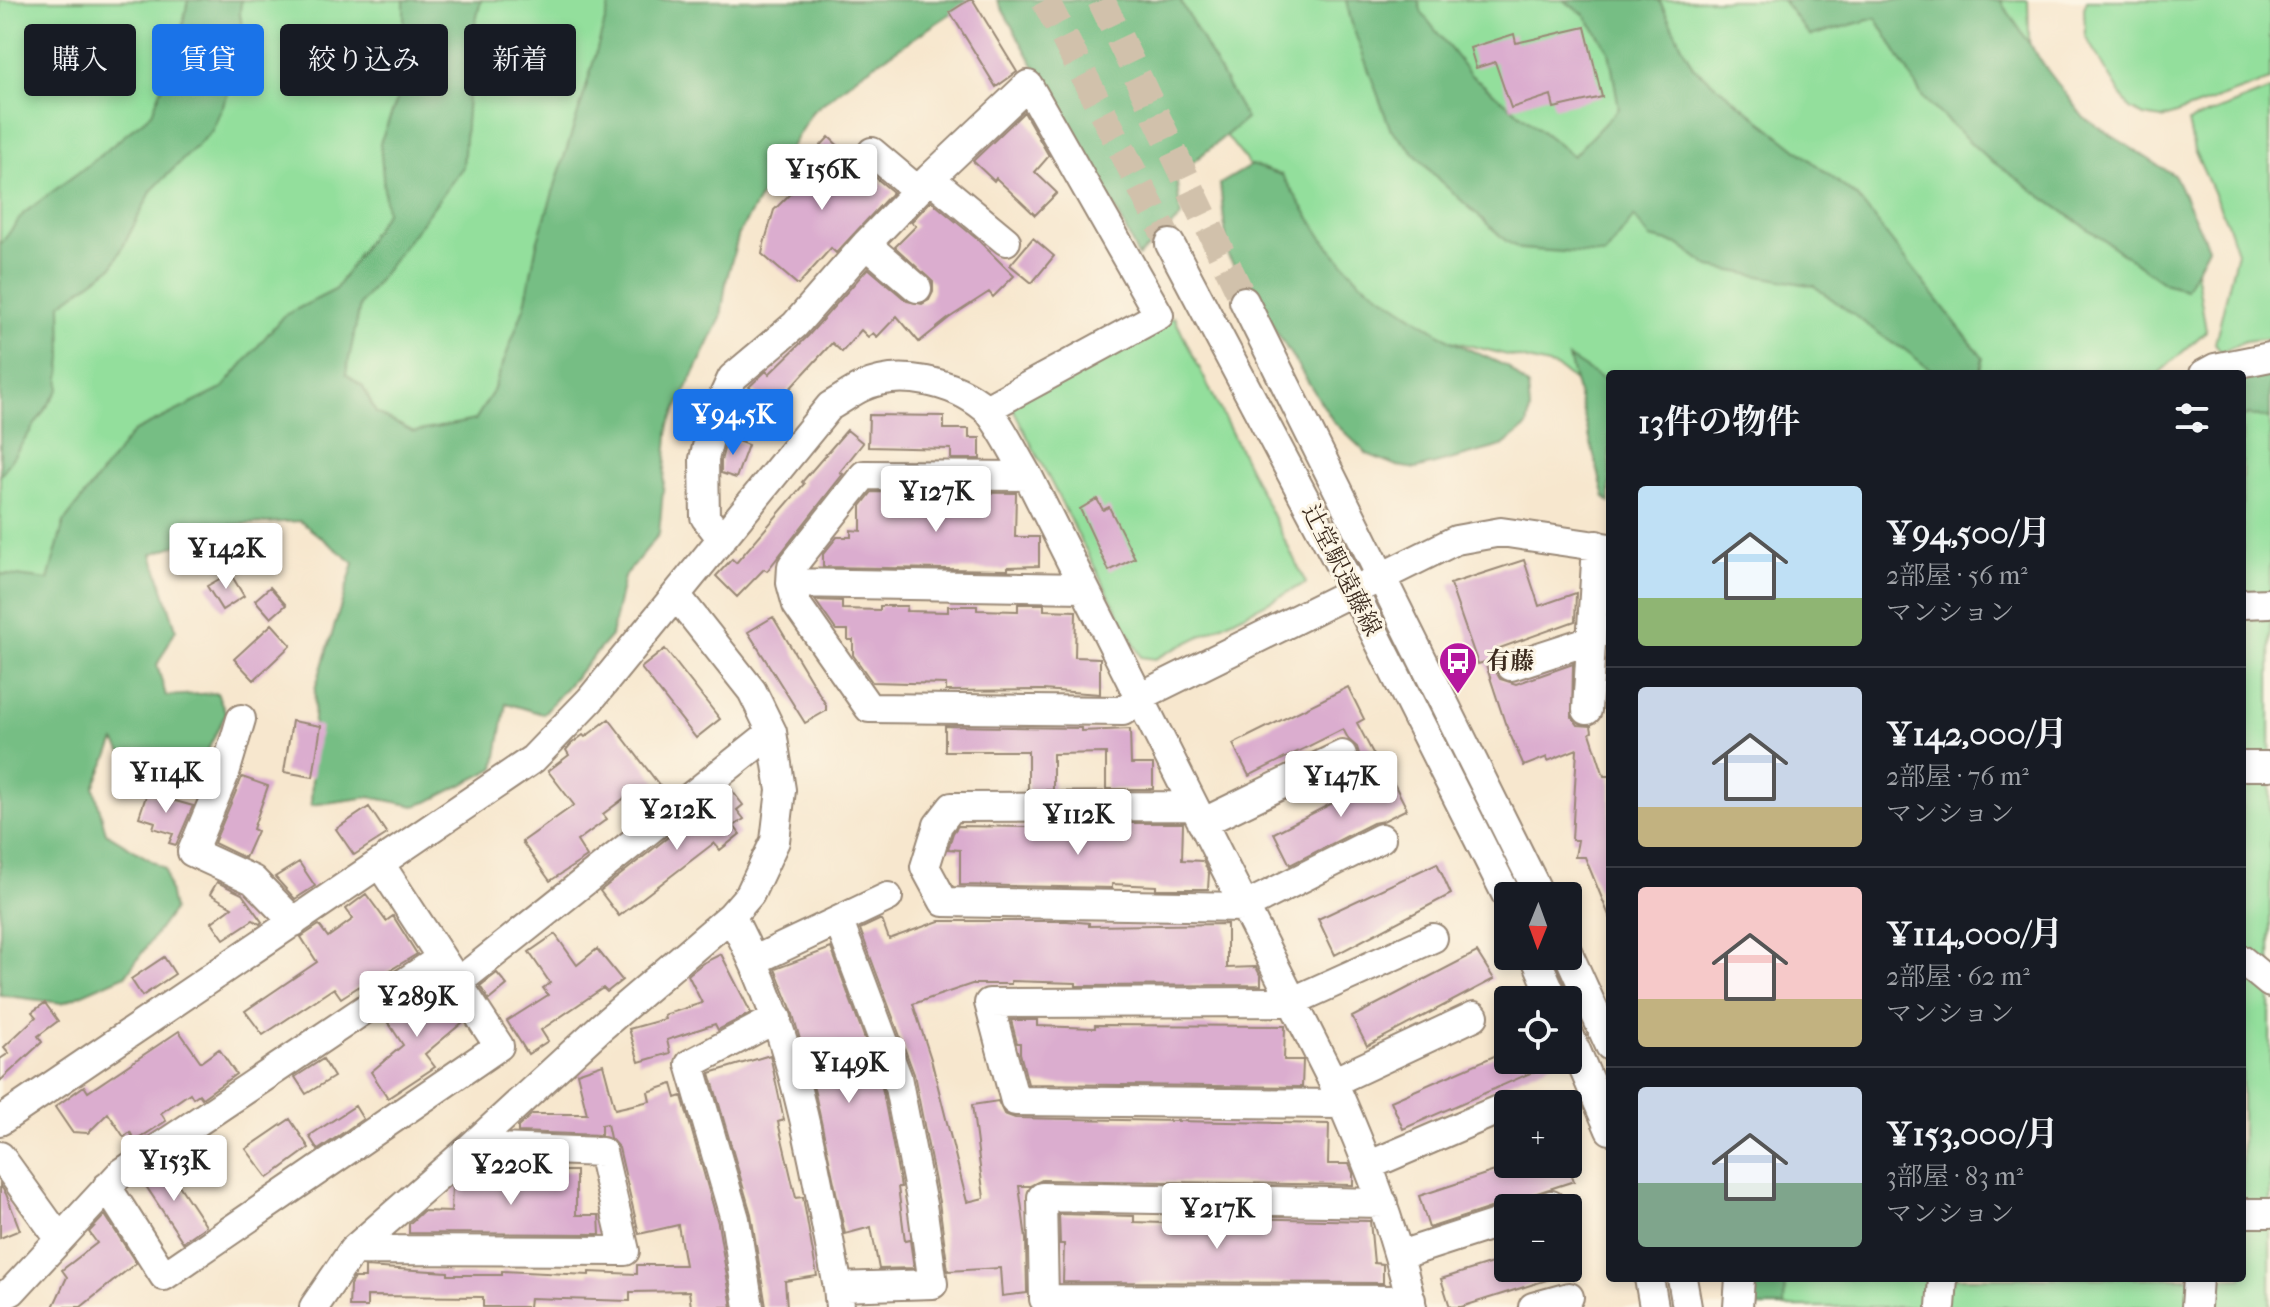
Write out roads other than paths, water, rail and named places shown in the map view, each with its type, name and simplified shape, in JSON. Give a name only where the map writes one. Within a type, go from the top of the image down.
[{"type":"street","points":[[722,539],[705,517],[704,459],[715,415],[732,378],[795,325],[924,184],[1028,85],[1159,315],[986,409]]},
{"type":"street","points":[[872,152],[1006,241]]},
{"type":"street","points":[[866,244],[917,288]]},
{"type":"street","name":"辻堂駅遠藤線","points":[[1170,244],[1353,590],[1500,882]]},
{"type":"street","name":"辻堂駅遠藤線","points":[[1244,301],[1533,882]]},
{"type":"street","points":[[2211,370],[2270,357]]},
{"type":"street","points":[[0,1121],[533,759],[590,700],[830,406],[864,386],[891,379],[919,380],[952,388],[986,409],[1028,476],[1337,1093],[1370,1165],[1383,1203],[1400,1255],[1411,1304],[1044,1299],[1042,1197],[1383,1203]]},
{"type":"street","points":[[1028,476],[864,475],[792,566],[791,583],[797,605],[869,708],[1123,711],[1139,697],[1456,540],[1501,532],[1603,546],[1591,640],[1587,710]]},
{"type":"street","points":[[791,583],[1084,588]]},
{"type":"street","points":[[314,1307],[353,1250],[600,1028],[731,916],[750,894],[775,841],[781,790],[772,732],[752,691],[676,595]]},
{"type":"street","points":[[2246,604],[2270,603]]},
{"type":"street","points":[[1511,666],[1591,640]]},
{"type":"street","points":[[241,719],[225,773],[192,852],[253,880],[294,922]]},
{"type":"street","points":[[457,983],[772,732]]},
{"type":"street","points":[[1342,755],[1198,815],[952,807],[938,825],[925,867],[944,902],[1244,907],[1381,838]]},
{"type":"street","points":[[2246,766],[2270,766]]},
{"type":"street","points":[[107,1187],[164,1276],[499,1046],[380,864]]},
{"type":"street","points":[[755,960],[888,897]]},
{"type":"street","points":[[731,916],[755,960],[777,1018],[802,1104],[839,1297],[933,1284],[922,1205],[897,1077],[839,922]]},
{"type":"street","points":[[1433,938],[1291,1002],[989,1003],[1015,1101],[1337,1093],[1474,1016]]},
{"type":"street","points":[[0,1297],[12,1291],[120,1174],[441,958]]},
{"type":"street","points":[[2246,963],[2270,983]]},
{"type":"street","points":[[1576,970],[1606,1037]]},
{"type":"street","points":[[749,1307],[735,1219],[690,1064],[777,1018]]},
{"type":"street","points":[[1582,1065],[1606,1121]]},
{"type":"street","points":[[1370,1165],[1494,1112]]},
{"type":"street","points":[[353,1250],[625,1251],[602,1152],[471,1147]]},
{"type":"street","points":[[0,1156],[59,1238]]},
{"type":"street","points":[[2246,1213],[2270,1213]]},
{"type":"street","points":[[1400,1255],[1494,1225]]},
{"type":"street","points":[[1650,1282],[1654,1307]]},
{"type":"street","points":[[1683,1282],[1687,1307]]},
{"type":"street","points":[[1738,1307],[1740,1282]]},
{"type":"street","points":[[1941,1307],[1943,1282]]},
{"type":"street","points":[[2196,1307],[2198,1282]]},
{"type":"street","points":[[1533,1307],[1569,1297]]},
{"type":"tunnel","points":[[1045,0],[1170,244]]},
{"type":"tunnel","points":[[1101,0],[1244,301]]},
{"type":"place","name":"有藤","points":[[1458,695]]}]
